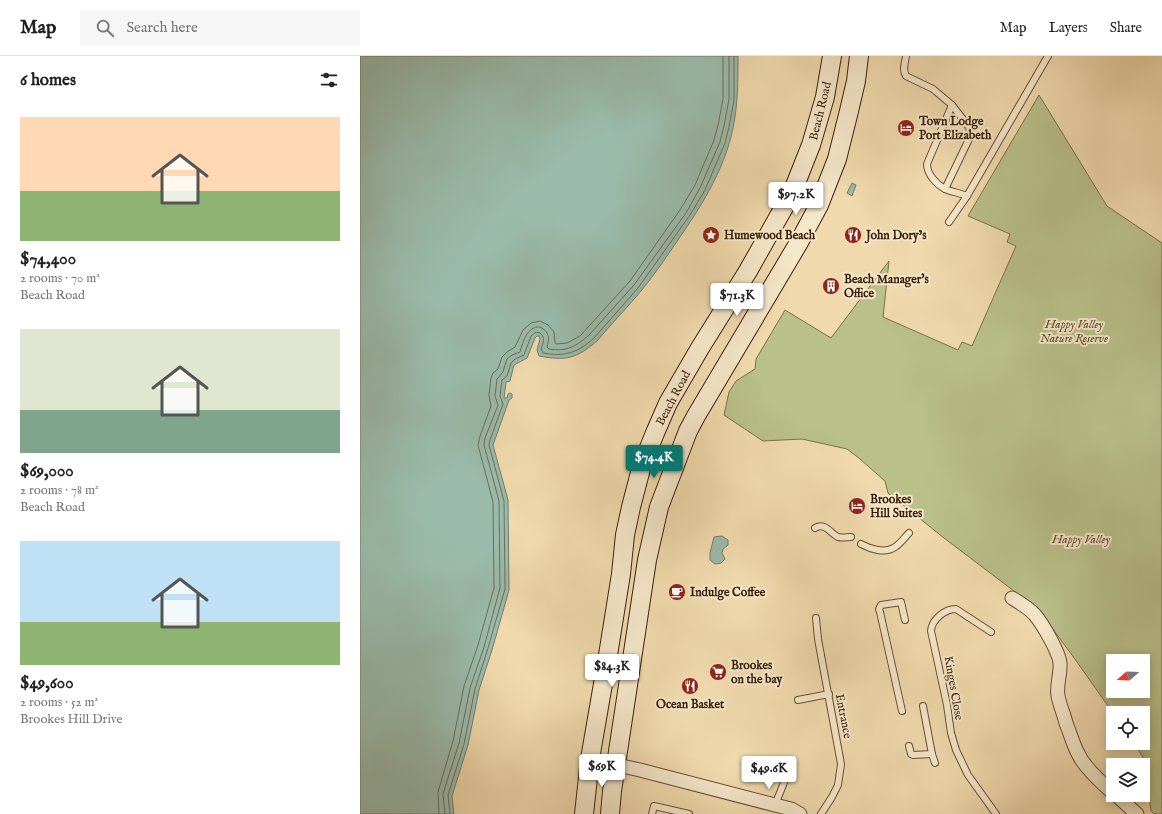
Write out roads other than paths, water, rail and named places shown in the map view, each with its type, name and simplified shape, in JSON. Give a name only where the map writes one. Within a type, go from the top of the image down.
[{"type":"main road","name":"Beach Road","points":[[584,814],[590,759],[608,655],[625,535],[642,465],[668,403],[748,271],[792,193],[812,145],[825,97],[832,56]]},
{"type":"main road","points":[[610,814],[647,560],[660,507],[688,431],[798,244],[819,205],[837,159],[856,81],[859,56]]},
{"type":"street","points":[[1012,598],[1034,614],[1043,626],[1058,655],[1060,668],[1058,694],[1073,742],[1086,767],[1106,786]]},
{"type":"street","points":[[590,759],[640,770],[775,805],[793,812]]},
{"type":"street","points":[[1124,802],[1137,814]]},
{"type":"lane","points":[[906,56],[904,70],[906,76],[933,89],[952,105],[969,127],[971,135],[945,189]]},
{"type":"lane","points":[[950,222],[967,196],[1048,56]]},
{"type":"lane","points":[[952,105],[927,164],[927,169],[934,181],[945,189],[967,196]]},
{"type":"lane","points":[[815,528],[822,526],[838,537],[851,537]]},
{"type":"lane","points":[[861,544],[869,548],[890,550],[897,546],[909,533]]},
{"type":"lane","points":[[902,711],[880,612],[881,605],[901,602],[905,620]]},
{"type":"lane","name":"Kinges Close","points":[[991,632],[953,609],[943,613],[933,622],[932,631],[950,728],[955,746],[968,775],[996,814]]},
{"type":"lane","name":"Entrance","points":[[816,618],[818,639],[841,764],[838,785],[832,798],[821,814]]},
{"type":"lane","points":[[798,700],[829,694]]},
{"type":"lane","points":[[923,706],[935,763]]},
{"type":"lane","points":[[909,746],[912,755],[932,754]]},
{"type":"lane","points":[[775,805],[785,780]]},
{"type":"lane","points":[[652,814],[654,806],[689,814]]},
{"type":"water","points":[[360,56],[738,56],[736,110],[725,157],[706,197],[657,270],[630,304],[590,347],[583,352],[570,357],[548,358],[539,356],[537,350],[540,339],[539,336],[537,336],[527,358],[514,365],[510,381],[506,382],[504,398],[507,398],[508,394],[510,393],[512,394],[512,398],[509,400],[493,445],[508,500],[509,590],[479,690],[468,745],[452,796],[454,814],[360,814]]},
{"type":"water","points":[[852,183],[856,185],[852,196],[847,193]]},
{"type":"water","points":[[722,536],[728,540],[728,545],[723,549],[722,553],[725,559],[721,563],[715,564],[710,560],[714,537]]},
{"type":"place","name":"Town Lodge Port Elizabeth","points":[[906,128]]},
{"type":"place","name":"Humewood Beach","points":[[711,235]]},
{"type":"place","name":"John Dory’s","points":[[853,235]]},
{"type":"place","name":"Beach Manager's Office","points":[[831,286]]},
{"type":"place","name":"Brookes Hill Suites","points":[[857,506]]},
{"type":"place","name":"Indulge Coffee","points":[[677,592]]},
{"type":"place","name":"Brookes on the bay","points":[[718,672]]},
{"type":"place","name":"Ocean Basket","points":[[690,686]]},
{"type":"park label","name":"Happy Valley Nature Reserve","points":[[1074,331]]},
{"type":"park label","name":"Happy Valley","points":[[1081,539]]}]
